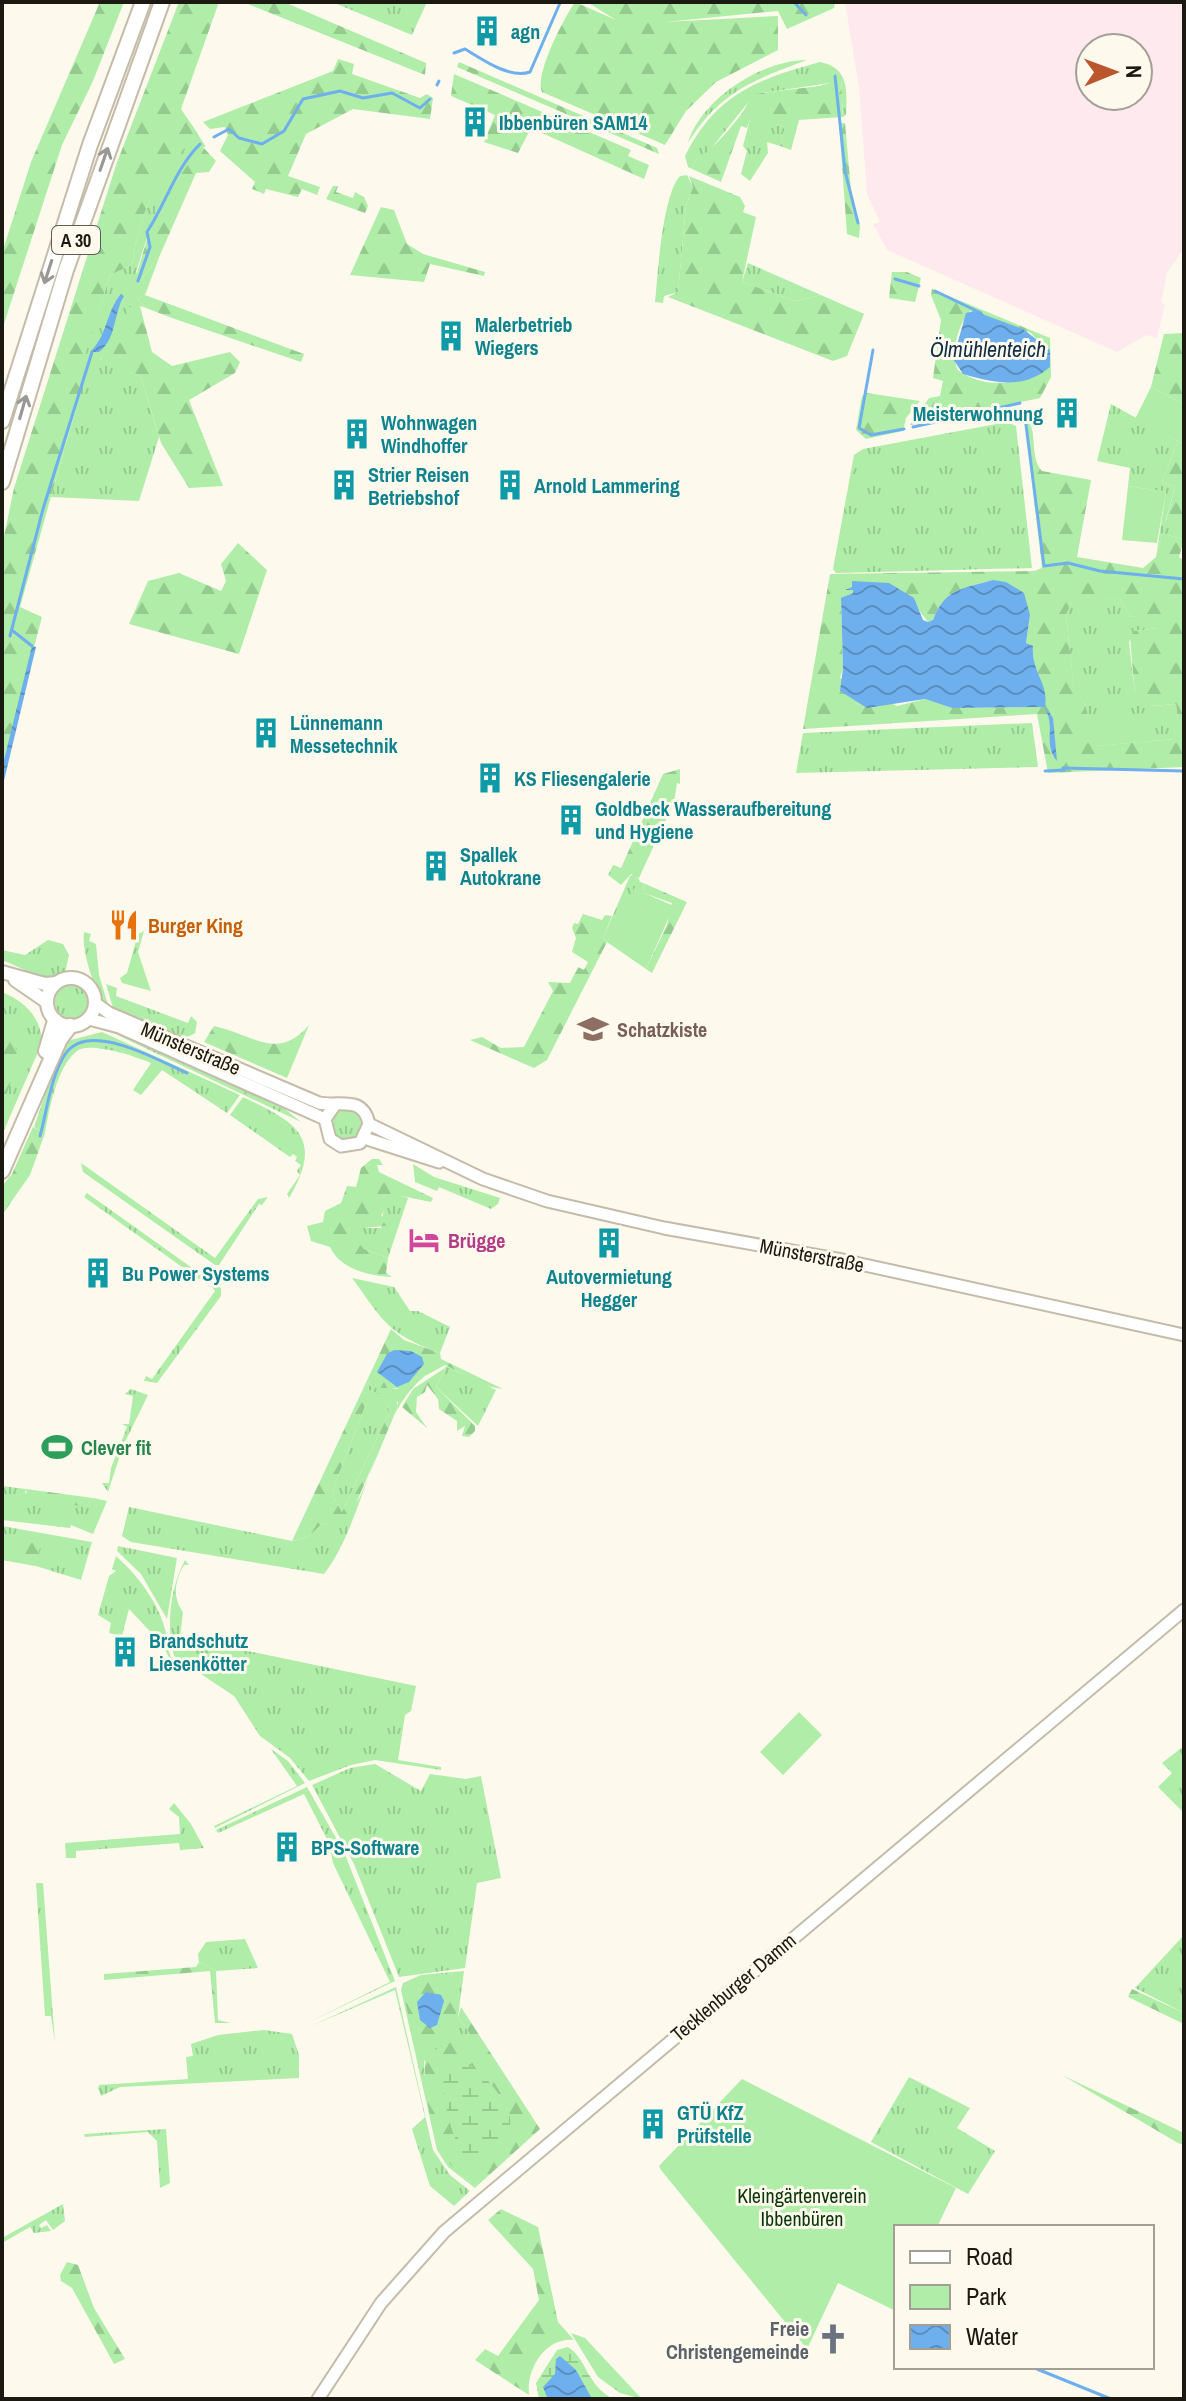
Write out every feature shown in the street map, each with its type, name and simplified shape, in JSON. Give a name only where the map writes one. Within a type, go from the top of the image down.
[{"type":"highway","name":"A 30","points":[[2,421],[85,159],[143,2]]},
{"type":"highway","name":"A 30","points":[[2,482],[66,270],[162,2]]},
{"type":"highway","points":[[2,1152],[63,1024]]},
{"type":"highway","points":[[2,1171],[60,1039],[63,1024]]},
{"type":"main road","points":[[4,973],[45,984],[68,978],[84,982],[93,991],[95,1003],[89,1019],[63,1024],[47,1002],[4,973]]},
{"type":"main road","points":[[47,1002],[56,983]]},
{"type":"main road","name":"Münsterstraße","points":[[95,1003],[109,1013],[319,1103],[334,1106],[345,1102],[357,1104],[366,1112],[369,1124],[445,1162]]},
{"type":"main road","name":"Münsterstraße","points":[[89,1019],[119,1027],[325,1119],[326,1133],[335,1143],[354,1146],[364,1138],[445,1162],[547,1201],[610,1217],[842,1260],[1184,1335]]},
{"type":"main road","points":[[325,1119],[334,1106]]},
{"type":"main road","points":[[364,1138],[369,1124]]},
{"type":"main road","name":"Tecklenburger Damm","points":[[318,2399],[381,2303],[444,2232],[1184,1610]]},
{"type":"shaded area","points":[[845,2],[1184,2],[1184,248],[1167,273],[1161,302],[1165,305],[1157,338],[1146,335],[1117,352],[887,250],[873,224],[880,222],[867,194],[859,87]]},
{"type":"green space","points":[[100,2],[124,2],[93,81],[62,145],[2,330],[2,253],[31,162]]},
{"type":"green space","points":[[179,2],[219,2],[181,109],[194,128],[194,136],[152,196],[140,226],[132,265],[110,275],[85,356],[90,358],[20,607],[42,617],[2,767],[2,546],[14,488],[116,165]]},
{"type":"green space","points":[[243,2],[284,2],[426,63],[425,75]]},
{"type":"green space","points":[[332,2],[427,2],[412,35]]},
{"type":"green space","points":[[575,2],[616,20],[587,2],[835,2],[834,8],[787,29],[778,11],[665,22],[778,16],[778,50],[716,82],[686,111],[665,145],[542,92],[546,60]]},
{"type":"green space","points":[[338,59],[354,64],[352,74],[420,98],[427,94],[433,98],[430,119],[353,109],[306,134],[288,176],[320,187],[317,195],[302,189],[298,197],[266,189],[264,194],[252,189],[255,182],[220,151],[228,135],[225,127],[210,129],[203,122],[333,71]]},
{"type":"green space","points":[[807,60],[754,81],[726,99],[700,125],[688,143],[706,111],[736,85],[771,67]]},
{"type":"green space","points":[[459,62],[657,148],[659,154],[457,67]]},
{"type":"green space","points":[[820,62],[836,69],[844,81],[846,115],[843,117],[841,77],[832,74],[830,83],[755,94],[705,156],[696,160],[692,169],[688,167],[685,156],[697,135],[725,103],[758,83]]},
{"type":"green space","points":[[454,74],[631,150],[628,156],[649,165],[644,179],[531,128],[518,153],[484,142],[495,115],[451,96]]},
{"type":"green space","points":[[831,74],[841,76],[843,117],[799,120],[791,150],[780,146],[785,127],[751,117],[747,128],[741,126],[721,182],[692,169],[696,160],[718,142],[741,114],[749,100],[745,95],[819,86],[830,83]]},
{"type":"green space","points":[[751,116],[785,127],[780,146],[767,142],[768,153],[750,181],[741,174],[747,151],[743,146]]},
{"type":"green space","points":[[839,123],[845,123],[851,190],[860,226],[859,238],[847,234]]},
{"type":"green space","points":[[194,128],[206,147],[202,147],[163,211],[153,219],[136,272],[140,281],[160,255],[145,295],[137,298],[146,308],[140,306],[100,360],[141,377],[159,437],[139,501],[51,497],[90,359],[84,357],[110,275],[132,265],[140,225],[152,195],[193,136]]},
{"type":"green space","points":[[202,146],[216,161],[209,172],[196,173],[160,255],[140,281],[135,280],[153,219],[163,211],[173,185]]},
{"type":"green space","points":[[687,175],[693,187],[686,206],[678,292],[664,296],[663,303],[655,302],[669,200],[680,176]]},
{"type":"green space","points":[[689,176],[740,197],[745,206],[743,212],[756,217],[742,282],[796,301],[821,295],[864,314],[847,356],[833,361],[668,297],[678,292],[686,206],[693,187]]},
{"type":"green space","points":[[333,186],[338,186],[336,192],[353,198],[355,192],[364,197],[368,206],[365,213],[326,199]]},
{"type":"green space","points":[[381,207],[394,210],[407,244],[423,254],[485,272],[484,276],[430,264],[424,282],[350,275]]},
{"type":"green space","points":[[748,263],[821,295],[796,301],[742,282]]},
{"type":"green space","points":[[892,272],[907,272],[921,278],[915,302],[889,298]]},
{"type":"green space","points":[[932,289],[1050,338],[1051,377],[1040,398],[910,425],[929,398],[940,396],[943,381],[933,378],[941,320],[931,295]],"holes":[[[970,311],[1031,333],[1044,348],[1046,370],[1025,379],[1002,383],[979,380],[958,370],[955,364],[956,339]]]},
{"type":"green space","points":[[145,295],[304,354],[301,362],[146,308],[137,298]]},
{"type":"green space","points":[[140,306],[152,352],[172,366],[230,352],[240,362],[235,373],[189,400],[223,486],[189,488],[161,443],[141,377],[100,361],[129,307]]},
{"type":"green space","points":[[1184,333],[1184,404],[1151,387],[1164,334]]},
{"type":"green space","points":[[1151,387],[1184,404],[1184,444],[1135,419]]},
{"type":"green space","points":[[867,393],[920,401],[906,418],[903,431],[866,439],[856,430],[862,396]]},
{"type":"green space","points":[[1111,404],[1178,441],[1162,482],[1175,487],[1166,520],[1184,529],[1184,540],[1162,533],[1156,557],[1166,492],[1128,486],[1130,468],[1097,461]]},
{"type":"green space","points":[[1024,414],[1032,428],[1036,458],[1042,471],[1091,480],[1077,557],[1143,568],[1156,557],[1162,533],[1184,540],[1179,557],[1184,561],[1184,767],[1048,773],[1037,714],[803,729],[830,574],[1034,571],[1042,568]],"holes":[[[993,580],[1030,615],[1026,643],[1033,647],[1034,663],[1044,691],[1044,707],[952,708],[925,699],[897,706],[840,678],[843,668],[841,598],[855,599],[858,605],[879,608],[884,602],[879,593],[854,593],[853,590],[889,586],[907,595],[928,622],[956,591]],[[1120,599],[1131,617],[1157,614],[1158,628],[1134,631],[1130,637],[1135,695],[1147,694],[1151,706],[1176,704],[1178,721],[1172,722],[1174,739],[1095,746],[1085,703],[1074,689],[1066,615],[1072,602]]]},
{"type":"green space","points":[[1007,422],[1016,426],[1032,568],[836,573],[833,569],[854,455],[863,449]]},
{"type":"green space","points":[[1178,441],[1184,444],[1184,529],[1166,521],[1175,487],[1162,482]]},
{"type":"green space","points":[[1128,486],[1166,492],[1157,543],[1122,540]]},
{"type":"green space","points":[[238,543],[267,570],[239,654],[129,624],[148,581],[179,573],[221,591],[226,581],[221,564]]},
{"type":"green space","points":[[1120,599],[1131,617],[1157,613],[1159,628],[1134,631],[1129,642],[1135,694],[1147,694],[1152,706],[1176,704],[1178,721],[1174,739],[1094,746],[1085,703],[1074,690],[1066,615],[1072,602]]},
{"type":"green space","points":[[1145,713],[1148,741],[1094,746],[1092,718]]},
{"type":"green space","points":[[1032,723],[1038,767],[796,773],[803,733]]},
{"type":"green space","points":[[680,769],[680,784],[677,783],[674,802],[639,878],[631,874],[621,885],[608,875],[613,865],[621,868],[663,774]]},
{"type":"green space","points":[[635,874],[640,881],[607,942],[603,938],[630,876]]},
{"type":"green space","points":[[638,881],[643,883],[644,893],[674,906],[646,969],[607,942]]},
{"type":"green space","points":[[643,883],[687,902],[652,973],[646,969],[667,925],[672,903],[644,893]]},
{"type":"green space","points":[[583,914],[602,920],[605,915],[612,916],[603,938],[607,942],[547,1060],[534,1068],[470,1040],[482,1037],[501,1048],[524,1047],[553,991],[548,982],[570,983],[578,967],[584,970],[588,962],[572,952],[576,938],[572,928]]},
{"type":"green space","points":[[144,931],[138,952],[151,991],[122,983],[120,978],[127,973],[138,934]]},
{"type":"green space","points":[[84,932],[91,934],[89,941],[96,944],[99,975],[109,1008],[90,972]]},
{"type":"green space","points":[[48,940],[63,944],[69,955],[65,973],[54,980],[24,973],[25,970],[2,960],[2,950],[25,955]]},
{"type":"green space","points":[[106,984],[117,988],[116,996],[188,1023],[191,1016],[197,1022],[195,1033],[187,1037],[166,1035],[114,1011]]},
{"type":"green space","points":[[72,985],[84,990],[89,1002],[84,1014],[72,1019],[60,1014],[55,1002],[60,990]]},
{"type":"green space","points":[[2,992],[20,1002],[33,1015],[40,1031],[42,1051],[38,1052],[2,1135]]},
{"type":"green space","points":[[2,1021],[8,1025],[19,1059],[2,1107]]},
{"type":"green space","points":[[309,1025],[287,1078],[204,1042],[214,1026],[275,1044],[298,1036]]},
{"type":"green space","points":[[107,1030],[285,1109],[301,1122]]},
{"type":"green space","points":[[102,1032],[240,1095],[227,1113],[162,1070],[141,1095],[133,1090],[151,1063],[114,1051],[83,1048],[70,1058],[59,1077],[45,1133],[34,1127],[63,1042]]},
{"type":"green space","points":[[243,1097],[278,1115],[299,1134],[304,1146],[304,1160],[300,1177],[289,1198],[287,1194],[300,1175],[297,1171],[301,1165],[295,1161],[297,1157],[293,1154],[290,1157],[230,1115]]},
{"type":"green space","points":[[347,1108],[358,1113],[363,1124],[358,1135],[347,1140],[336,1135],[331,1124],[336,1113]]},
{"type":"green space","points":[[33,1127],[45,1133],[30,1175],[2,1215],[2,1186],[12,1174]]},
{"type":"green space","points":[[372,1159],[379,1159],[383,1165],[377,1165],[379,1172],[433,1198],[431,1202],[392,1194],[381,1216],[396,1219],[394,1225],[363,1228],[354,1238],[364,1249],[388,1258],[386,1273],[392,1277],[365,1273],[348,1266],[330,1247],[311,1241],[307,1226],[323,1222],[325,1211],[341,1203],[347,1186],[356,1187],[361,1168]]},
{"type":"green space","points":[[81,1163],[215,1258],[258,1199],[268,1197],[262,1205],[259,1204],[219,1265],[215,1265],[83,1172]]},
{"type":"green space","points":[[413,1164],[434,1177],[500,1198],[498,1204],[491,1209],[439,1187],[437,1191],[415,1182]]},
{"type":"green space","points":[[87,1193],[202,1275],[202,1278],[199,1279],[84,1197]]},
{"type":"green space","points":[[392,1193],[408,1198],[388,1258],[364,1249],[353,1238],[362,1228],[381,1228],[384,1207]]},
{"type":"green space","points":[[352,1278],[394,1287],[410,1311],[418,1311],[450,1327],[440,1353],[388,1325]]},
{"type":"green space","points":[[213,1283],[221,1288],[221,1296],[157,1383],[144,1381],[146,1376],[152,1379],[215,1291],[211,1286]]},
{"type":"green space","points":[[391,1329],[404,1340],[440,1353],[441,1359],[503,1389],[485,1386],[445,1365],[425,1376],[423,1373],[409,1388],[382,1388],[367,1383],[369,1390],[396,1400],[398,1406],[345,1529],[323,1523],[308,1537],[292,1541]],"holes":[[[380,1400],[388,1403],[389,1413],[342,1512],[332,1495],[366,1404]]]},
{"type":"green space","points":[[446,1366],[496,1390],[478,1426],[436,1387]]},
{"type":"green space","points":[[445,1368],[436,1387],[475,1426],[469,1437],[462,1436],[465,1426],[457,1431],[457,1421],[439,1409],[438,1399],[427,1385],[425,1392],[417,1397],[416,1412],[427,1428],[402,1407],[413,1389]]},
{"type":"green space","points":[[423,1372],[425,1376],[408,1393],[394,1415],[398,1402],[369,1390],[367,1383],[397,1389]]},
{"type":"green space","points":[[131,1389],[148,1395],[123,1446],[108,1492],[102,1483],[109,1483],[111,1468],[127,1427],[122,1424],[129,1424],[133,1396],[125,1394]]},
{"type":"green space","points":[[380,1399],[388,1403],[389,1413],[342,1512],[332,1495],[335,1484],[366,1404]]},
{"type":"green space","points":[[370,1474],[350,1526],[324,1574],[131,1542],[122,1536],[129,1507],[292,1541],[308,1537],[323,1523],[340,1527],[360,1497]]},
{"type":"green space","points":[[2,1486],[26,1489],[25,1493],[85,1507],[93,1498],[107,1501],[93,1534],[71,1525],[70,1528],[2,1520]]},
{"type":"green space","points":[[26,1489],[93,1498],[85,1507],[27,1497]]},
{"type":"green space","points":[[2,1526],[92,1542],[81,1580],[23,1562],[2,1560]]},
{"type":"green space","points":[[11,1539],[38,1544],[35,1566],[2,1560],[2,1548],[8,1548]]},
{"type":"green space","points":[[118,1546],[177,1558],[167,1619],[141,1574],[117,1551]]},
{"type":"green space","points":[[116,1556],[152,1598],[165,1629],[169,1652],[176,1665],[174,1667],[162,1644],[129,1609],[122,1636],[109,1633],[111,1623],[98,1615],[109,1576],[116,1571],[112,1569]]},
{"type":"green space","points":[[185,1560],[189,1565],[184,1565],[176,1589],[177,1601],[183,1612],[180,1637],[416,1686],[411,1711],[405,1715],[398,1760],[441,1767],[441,1770],[375,1760],[351,1765],[309,1781],[290,1758],[260,1736],[234,1696],[174,1656],[170,1632],[171,1607],[176,1582],[180,1571]]},
{"type":"green space","points":[[799,1712],[822,1735],[783,1775],[760,1752]]},
{"type":"green space","points":[[1184,1746],[1184,1813],[1158,1787],[1172,1773],[1162,1763]]},
{"type":"green space","points":[[271,1749],[288,1761],[305,1783],[215,1828],[297,1786]]},
{"type":"green space","points":[[375,1764],[421,1791],[430,1774],[466,1779],[481,1776],[501,1878],[477,1883],[465,1968],[399,1977],[354,1864],[312,1785],[350,1768]]},
{"type":"green space","points":[[307,1787],[344,1852],[395,1981],[307,2023],[390,1982],[333,1863],[329,1843],[304,1794],[218,1833],[216,1830]]},
{"type":"green space","points":[[174,1803],[191,1824],[204,1848],[180,1850],[179,1843],[76,1851],[76,1858],[66,1858],[65,1843],[180,1834],[179,1817],[169,1809]]},
{"type":"green space","points":[[36,1883],[43,1883],[55,2043],[51,2016],[45,2016]]},
{"type":"green space","points":[[1184,1935],[1184,2013],[1135,1988]]},
{"type":"green space","points":[[245,1939],[258,1968],[216,1971],[199,1962],[198,1954],[206,1942]]},
{"type":"green space","points":[[199,1962],[216,1971],[218,2020],[231,2023],[215,2023],[210,1971],[104,1980],[104,1974],[196,1967]]},
{"type":"green space","points":[[464,1971],[458,2017],[470,2034],[424,2061],[424,2067],[431,2118],[442,2149],[462,2175],[477,2186],[475,2188],[448,2167],[437,2150],[401,1990],[403,1983],[421,1975]]},
{"type":"green space","points":[[452,1976],[460,1982],[453,2035],[415,2045],[405,1988],[425,1978]]},
{"type":"green space","points":[[396,1987],[433,2150],[450,2175],[470,2191],[454,2206],[430,2186],[412,2129],[425,2117],[395,1990],[309,2027]]},
{"type":"green space","points":[[1132,1989],[1184,2013],[1184,2024],[1128,1997]]},
{"type":"green space","points":[[461,2007],[540,2129],[477,2186],[455,2169],[438,2146],[426,2085],[427,2053],[470,2034],[458,2017]]},
{"type":"green space","points":[[264,2030],[292,2034],[299,2055],[299,2078],[120,2087],[101,2096],[99,2085],[188,2079],[186,2057],[193,2056],[191,2044],[218,2035]]},
{"type":"green space","points":[[464,2061],[495,2089],[510,2117],[510,2125],[503,2136],[482,2155],[468,2160],[452,2130],[444,2087],[446,2067]]},
{"type":"green space","points":[[1062,2075],[1184,2133],[1184,2145],[1178,2143]]},
{"type":"green space","points":[[909,2077],[970,2108],[957,2128],[995,2151],[968,2194],[871,2142]]},
{"type":"green space","name":"Kleingärtenverein Ibbenbüren","points":[[742,2079],[956,2188],[938,2225],[894,2225],[894,2310],[838,2283],[807,2349],[659,2166]]},
{"type":"green space","points":[[166,2129],[170,2183],[160,2188],[157,2141],[148,2132],[85,2137],[84,2134]]},
{"type":"green space","points":[[63,2204],[65,2221],[53,2230],[46,2220],[39,2225],[41,2228],[47,2225],[51,2231],[34,2233],[30,2227],[2,2243],[2,2238]]},
{"type":"green space","points":[[501,2209],[538,2227],[558,2322],[574,2340],[555,2344],[540,2356],[531,2375],[529,2395],[475,2360],[485,2349],[498,2356],[539,2300],[533,2269],[488,2220]]},
{"type":"green space","points":[[67,2262],[78,2265],[94,2308],[125,2359],[114,2364],[72,2288],[61,2281],[60,2275]]},
{"type":"green space","points":[[571,2333],[585,2338],[642,2399],[620,2393],[598,2377]]},
{"type":"green space","points":[[568,2347],[597,2386],[613,2399],[539,2399],[536,2383],[557,2350]]},
{"type":"water","points":[[121,294],[124,296],[109,340],[99,352],[90,352],[100,339]]},
{"type":"water","name":"Ölmühlenteich","points":[[974,311],[1023,329],[1050,350],[1050,367],[1019,382],[997,382],[963,374],[953,359],[966,313]]},
{"type":"water","points":[[993,580],[1006,582],[1024,593],[1030,615],[1026,643],[1033,646],[1035,663],[1045,691],[1045,707],[1053,718],[1057,761],[1050,748],[1048,714],[1044,707],[952,708],[925,699],[867,708],[840,691],[843,668],[841,598],[853,593],[853,590],[845,590],[852,587],[852,581],[889,583],[914,598],[923,620],[928,622],[956,591]]},
{"type":"water","points":[[32,646],[36,647],[2,789],[2,768]]},
{"type":"water","points":[[394,1350],[411,1351],[422,1357],[424,1364],[409,1382],[397,1387],[377,1372],[387,1354]]},
{"type":"water","points":[[426,1992],[441,1995],[444,2001],[437,2025],[430,2028],[420,2020],[417,2002]]},
{"type":"water","points":[[560,2356],[576,2370],[592,2399],[547,2397],[543,2387],[555,2374],[556,2359]]},
{"type":"waterway","points":[[794,2],[806,15]]},
{"type":"waterway","points":[[454,53],[465,49],[513,73],[530,72],[560,3]]},
{"type":"waterway","points":[[835,76],[845,171],[858,223]]},
{"type":"waterway","points":[[437,85],[439,81]]},
{"type":"waterway","points":[[214,137],[229,129],[239,138],[262,144],[284,131],[303,99],[340,91],[363,98],[392,93],[420,108],[430,99]]},
{"type":"waterway","points":[[138,281],[150,247],[147,232],[177,175],[200,144]]},
{"type":"waterway","points":[[895,279],[919,286]]},
{"type":"waterway","points":[[935,291],[981,313]]},
{"type":"waterway","points":[[873,350],[859,428],[871,435],[904,429]]},
{"type":"waterway","points":[[10,636],[43,509],[92,352]]},
{"type":"waterway","points":[[913,427],[1020,403]]},
{"type":"waterway","points":[[1025,417],[1044,566],[1068,563],[1100,571],[1184,579]]},
{"type":"waterway","points":[[13,631],[32,646]]},
{"type":"waterway","points":[[1063,768],[1184,771]]},
{"type":"waterway","points":[[1045,771],[1064,770]]},
{"type":"waterway","points":[[40,1136],[57,1071],[66,1053],[77,1044],[91,1041],[125,1046],[187,1073]]},
{"type":"waterway","points":[[1037,2369],[1111,2399]]},
{"type":"place","name":"agn","points":[[487,31]]},
{"type":"place","name":"Ibbenbüren SAM14","points":[[475,122]]},
{"type":"place","name":"Malerbetrieb Wiegers","points":[[451,336]]},
{"type":"place","name":"Meisterwohnung","points":[[1067,413]]},
{"type":"place","name":"Wohnwagen Windhoffer","points":[[357,434]]},
{"type":"place","name":"Strier Reisen Betriebshof","points":[[344,485]]},
{"type":"place","name":"Arnold Lammering","points":[[510,485]]},
{"type":"place","name":"Lünnemann Messetechnik","points":[[266,733]]},
{"type":"place","name":"KS Fliesengalerie","points":[[490,778]]},
{"type":"place","name":"Goldbeck Wasseraufbereitung und Hygiene","points":[[571,820]]},
{"type":"place","name":"Spallek Autokrane","points":[[436,866]]},
{"type":"place","name":"Burger King","points":[[124,925]]},
{"type":"place","name":"Schatzkiste","points":[[593,1029]]},
{"type":"place","name":"Brügge","points":[[424,1240]]},
{"type":"place","name":"Autovermietung Hegger","points":[[609,1243]]},
{"type":"place","name":"Bu Power Systems","points":[[98,1273]]},
{"type":"place","name":"Clever fit","points":[[57,1447]]},
{"type":"place","name":"Brandschutz Liesenkötter","points":[[125,1652]]},
{"type":"place","name":"BPS-Software","points":[[287,1847]]},
{"type":"place","name":"GTÜ KfZ Prüfstelle","points":[[653,2124]]},
{"type":"place","name":"Freie Christengemeinde","points":[[833,2339]]}]
